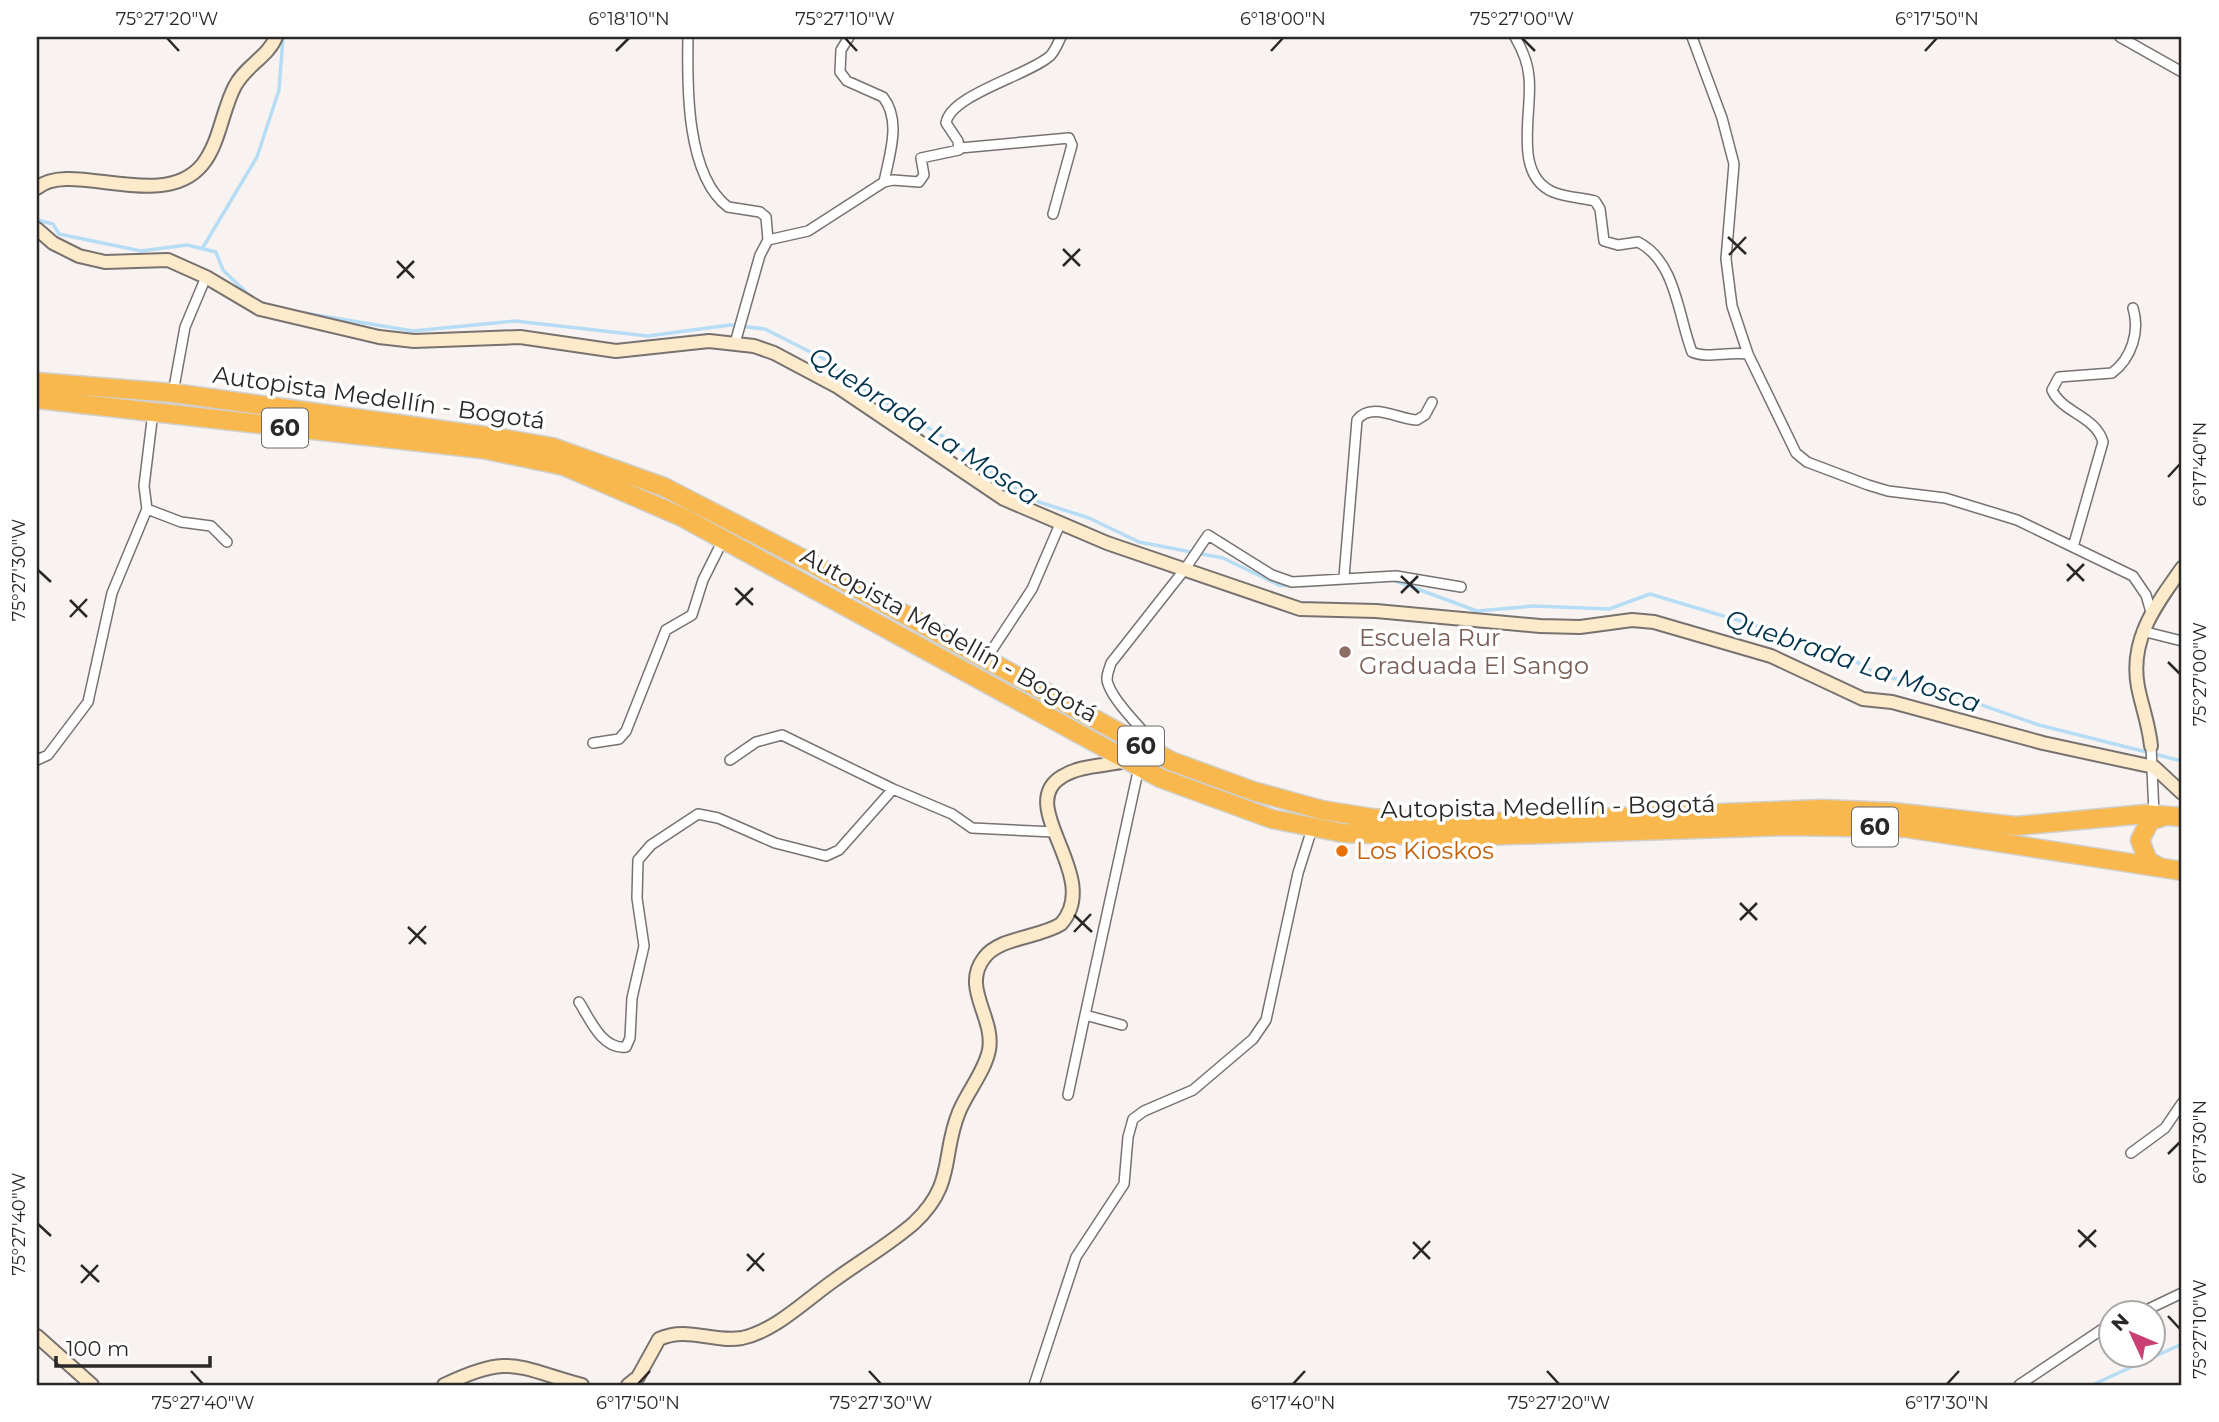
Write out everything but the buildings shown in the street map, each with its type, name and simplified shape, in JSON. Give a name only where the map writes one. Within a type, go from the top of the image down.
[{"type":"highway","name":"Autopista Medellín - Bogotá","points":[[37,382],[173,393],[510,440],[552,447],[575,457],[610,466],[664,487],[741,526],[1171,761],[1253,792],[1322,810],[1372,818],[1448,824],[1822,809],[1893,812],[2016,826],[2169,815]]},
{"type":"highway","name":"Autopista Medellín - Bogotá","points":[[37,399],[154,410],[482,449],[540,459],[626,490],[723,540],[1133,764],[1235,808],[1312,829],[1452,837],[1786,826],[1906,828],[2182,871]]},
{"type":"highway","points":[[2164,869],[2148,861],[2142,852],[2140,841],[2150,821],[2169,815]]},
{"type":"street","points":[[37,188],[55,181],[157,186],[195,172],[208,157],[234,87],[244,71],[265,54],[276,37]]},
{"type":"street","points":[[688,37],[694,139],[703,177],[728,207],[760,212],[766,217],[768,240],[760,255],[737,338]]},
{"type":"street","points":[[849,37],[841,50],[839,72],[847,81],[883,97],[893,118],[893,138],[884,182]]},
{"type":"street","points":[[960,148],[946,123],[950,113],[967,100],[1050,56],[1061,37]]},
{"type":"street","points":[[1515,37],[1522,50],[1529,76],[1529,166],[1537,180],[1554,193],[1595,201],[1600,209],[1604,241],[1618,244],[1639,242],[1658,255],[1678,302],[1692,352],[1699,355],[1728,351],[1748,354]]},
{"type":"street","points":[[1692,37],[1722,118],[1734,164],[1726,259],[1731,306],[1748,354],[1791,443],[1807,462],[1888,491],[1945,498],[1989,509],[2073,547],[2133,576],[2146,595],[2151,612]]},
{"type":"street","points":[[2120,37],[2182,72]]},
{"type":"street","points":[[768,240],[808,231],[884,182],[893,180],[919,183],[923,175],[921,158],[956,153],[960,148],[1065,136],[1072,145],[1053,214]]},
{"type":"street","points":[[38,233],[66,250],[89,259],[168,260],[206,276],[260,309],[379,337],[414,341],[520,337],[616,351],[680,342],[737,338],[774,353],[838,387],[1004,499],[1107,543],[1300,609],[1365,610],[1540,626],[1580,627],[1632,620],[1654,622],[1772,656],[1863,699],[1892,702],[2043,743],[2153,757],[2182,793]]},
{"type":"street","points":[[173,393],[185,327],[206,276]]},
{"type":"street","points":[[2073,547],[2103,442],[2095,426],[2059,400],[2052,390],[2059,377],[2112,373],[2119,368],[2135,335],[2137,323],[2133,308]]},
{"type":"street","points":[[1344,577],[1357,420],[1368,413],[1390,414],[1417,421],[1425,415],[1432,402]]},
{"type":"street","points":[[37,760],[48,755],[88,702],[112,593],[147,509],[144,486],[154,410]]},
{"type":"street","points":[[147,509],[181,522],[211,526],[227,542]]},
{"type":"street","points":[[986,659],[1032,589],[1060,524]]},
{"type":"street","points":[[1171,761],[1117,697],[1108,684],[1107,675],[1111,663],[1185,569],[1208,535],[1272,575],[1292,582],[1396,576],[1461,587]]},
{"type":"street","points":[[593,743],[619,739],[626,731],[666,631],[692,615],[704,580],[723,540]]},
{"type":"street","points":[[2169,815],[2153,757],[2136,671],[2142,631],[2151,612],[2182,568]]},
{"type":"street","points":[[2142,631],[2182,641]]},
{"type":"street","points":[[730,760],[755,742],[782,734],[893,789],[952,814],[972,828],[1054,832]]},
{"type":"street","points":[[628,1385],[638,1377],[659,1339],[680,1332],[733,1339],[763,1331],[889,1243],[915,1221],[931,1202],[947,1171],[958,1114],[989,1050],[988,1028],[976,993],[979,964],[991,950],[1060,924],[1067,916],[1073,901],[1073,881],[1069,864],[1054,832],[1046,802],[1056,781],[1084,768],[1133,764],[1068,1094]]},
{"type":"street","points":[[579,1002],[601,1036],[610,1044],[626,1047],[630,1038],[632,998],[644,946],[637,898],[638,860],[651,845],[692,817],[705,814],[775,843],[826,856],[839,850],[893,789]]},
{"type":"street","points":[[1034,1385],[1076,1257],[1125,1184],[1128,1137],[1133,1119],[1144,1111],[1192,1090],[1253,1039],[1266,1020],[1298,873],[1312,829]]},
{"type":"street","points":[[1085,1015],[1122,1024]]},
{"type":"street","points":[[2131,1153],[2165,1128],[2182,1103]]},
{"type":"street","points":[[2166,1301],[2182,1293]]},
{"type":"street","points":[[2019,1385],[2096,1333]]},
{"type":"street","points":[[37,1336],[92,1385]]},
{"type":"street","points":[[444,1385],[486,1366],[513,1364],[582,1385]]},
{"type":"waterway","points":[[202,249],[257,157],[279,90],[283,37]]},
{"type":"waterway","name":"Quebrada La Mosca","points":[[37,220],[53,224],[59,234],[141,251],[187,245],[216,252],[223,270],[251,297]]},
{"type":"waterway","name":"Quebrada La Mosca","points":[[304,313],[413,331],[515,321],[648,336],[730,325],[765,329],[826,360],[854,384],[956,444],[983,468],[1039,502],[1089,518],[1139,542],[1223,558],[1279,585],[1293,586]]},
{"type":"waterway","name":"Quebrada La Mosca","points":[[1301,586],[1393,580],[1477,611],[1534,606],[1609,609],[1650,594],[1837,650],[1878,675],[1924,685],[2039,725],[2182,761]]},
{"type":"waterway","points":[[2092,1385],[2182,1344]]},
{"type":"place","name":"Escuela Rur Graduada El Sango","points":[[1345,652]]},
{"type":"place","name":"Los Kioskos","points":[[1342,851]]}]
